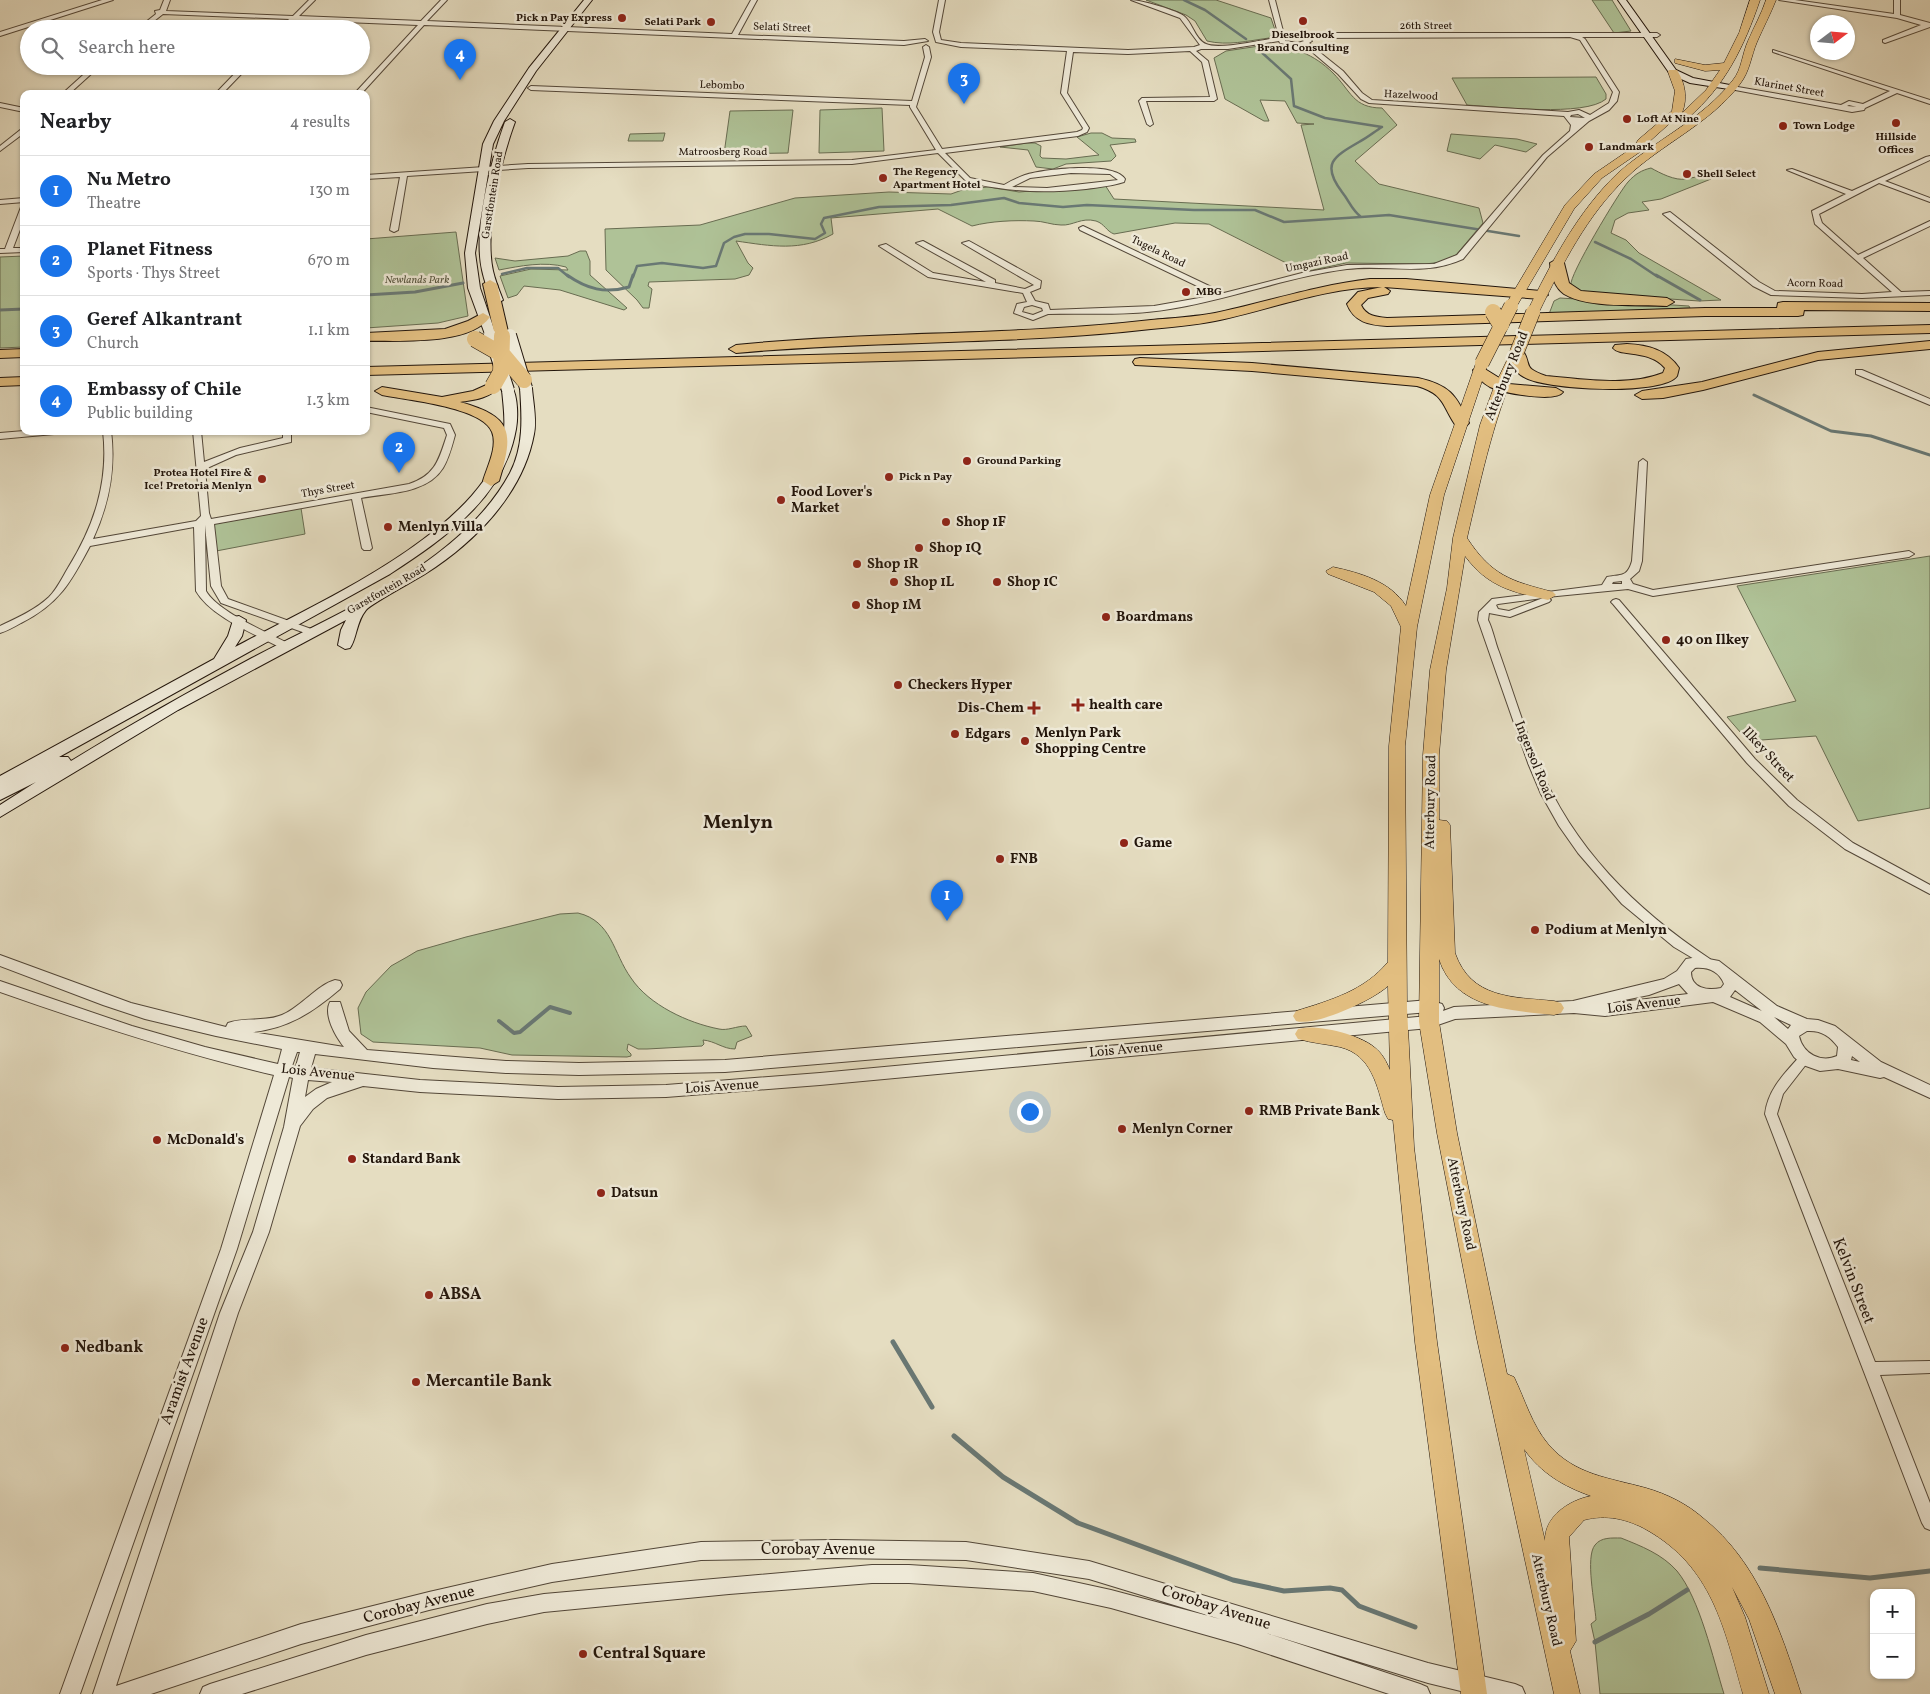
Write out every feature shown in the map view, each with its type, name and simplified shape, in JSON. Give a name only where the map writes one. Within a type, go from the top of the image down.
[{"type":"highway","points":[[1557,263],[1558,274],[1567,290],[1592,297],[1711,304],[1930,308]]},
{"type":"highway","points":[[734,349],[808,342],[990,336],[1149,325],[1222,316],[1337,287],[1370,283],[1406,283],[1518,292],[1541,296]]},
{"type":"highway","points":[[370,390],[455,399],[500,388],[500,342],[490,284]]},
{"type":"highway","points":[[1500,325],[1493,312],[1487,302],[1475,297],[1390,290],[1370,293],[1358,298],[1354,304],[1357,311],[1366,318],[1400,322],[1705,312],[1798,312]]},
{"type":"highway","points":[[1551,328],[1618,320],[1930,308]]},
{"type":"highway","points":[[370,337],[428,334],[469,327],[483,316]]},
{"type":"highway","points":[[370,358],[1930,318]]},
{"type":"highway","points":[[370,371],[1930,329]]},
{"type":"highway","points":[[428,334],[500,342]]},
{"type":"highway","points":[[1646,337],[1930,336]]},
{"type":"highway","points":[[500,342],[525,384]]},
{"type":"highway","points":[[1481,367],[1489,381],[1500,387],[1604,394],[1657,394],[1708,386],[1817,356],[1930,345]]},
{"type":"highway","points":[[542,366],[592,369],[678,370],[1100,361],[1216,356],[1625,348],[1656,354],[1672,368],[1670,376],[1663,380],[1648,384],[1630,384],[1544,380],[1530,375],[1516,361]]},
{"type":"highway","points":[[0,354],[20,353]]},
{"type":"highway","points":[[1100,361],[1252,367],[1418,382],[1438,388],[1448,395],[1461,423]]},
{"type":"highway","points":[[0,368],[20,367]]},
{"type":"highway","points":[[0,382],[20,381]]},
{"type":"highway","points":[[0,386],[20,386]]},
{"type":"highway","points":[[382,391],[474,411],[494,422],[498,427],[501,441],[491,482]]},
{"type":"main road","name":"Garstfontein Road","points":[[490,284],[485,248],[501,141],[516,110],[588,0]]},
{"type":"main road","points":[[1622,0],[1653,36],[1678,61],[1696,75],[1718,83]]},
{"type":"main road","points":[[1631,0],[1678,81],[1680,94],[1677,112],[1642,142],[1640,147]]},
{"type":"main road","name":"Atterbury Road","points":[[1473,1689],[1426,1342],[1404,1147],[1397,1017],[1397,746],[1409,627],[1437,495],[1481,367],[1500,325],[1518,292],[1569,206],[1598,176],[1686,115],[1718,83],[1734,58],[1755,0]]},
{"type":"main road","name":"Atterbury Road","points":[[1566,1688],[1488,1339],[1446,1133],[1429,1014],[1431,755],[1438,670],[1454,588],[1460,538],[1487,425],[1500,387],[1516,361],[1533,312],[1557,263],[1600,199],[1623,174],[1697,120],[1734,86],[1744,72],[1752,42],[1761,27],[1771,0]]},
{"type":"main road","name":"Garstfontein Road","points":[[0,812],[120,737],[285,646],[361,607],[414,576],[434,562],[479,524],[500,500],[514,476],[528,433],[525,384],[483,316],[471,273],[470,253],[482,168],[488,144],[499,121],[532,70],[568,30]]},
{"type":"main road","points":[[1678,61],[1698,68],[1728,66]]},
{"type":"main road","points":[[1673,72],[1690,80],[1734,86]]},
{"type":"main road","name":"Garstfontein Road","points":[[0,783],[385,571],[440,535],[472,505],[491,482],[510,438],[512,418],[500,388]]},
{"type":"main road","points":[[1460,538],[1473,558],[1493,578],[1513,588],[1548,595]]},
{"type":"main road","points":[[1333,571],[1368,582],[1388,594],[1404,613],[1409,627]]},
{"type":"main road","points":[[345,646],[348,630],[361,607]]},
{"type":"main road","points":[[220,661],[235,636],[239,620]]},
{"type":"main road","points":[[0,795],[66,759],[120,737]]},
{"type":"main road","points":[[1431,794],[1438,807],[1441,824],[1446,953],[1451,971],[1472,990],[1488,998],[1554,1008]]},
{"type":"main road","points":[[1304,1025],[1366,993],[1387,978],[1397,964]]},
{"type":"main road","points":[[1304,1025],[1355,1042],[1373,1055],[1385,1078],[1404,1147]]},
{"type":"main road","points":[[1488,1339],[1529,1438],[1542,1456],[1554,1468],[1576,1480],[1642,1498],[1668,1508],[1698,1528],[1718,1548],[1746,1585],[1762,1616],[1788,1694]]},
{"type":"main road","points":[[1566,1688],[1557,1537],[1564,1521],[1576,1510],[1593,1506],[1610,1506],[1629,1510],[1661,1524],[1686,1543],[1706,1564],[1723,1590],[1756,1694]]},
{"type":"street","points":[[45,20],[105,1],[115,0]]},
{"type":"street","points":[[159,13],[161,0]]},
{"type":"street","points":[[151,20],[159,13],[167,0]]},
{"type":"street","points":[[294,18],[312,0]]},
{"type":"street","points":[[361,90],[444,0]]},
{"type":"street","points":[[734,36],[754,0]]},
{"type":"street","points":[[942,0],[936,32],[926,44],[930,55],[913,103],[918,117],[940,151],[971,183],[1027,190],[1112,184],[1122,181],[1122,179],[1117,174],[1111,172],[1053,173],[1021,178],[1006,187]]},
{"type":"street","points":[[1134,0],[1182,16],[1196,49]]},
{"type":"street","points":[[1272,0],[1281,26],[1283,40]]},
{"type":"street","points":[[1782,0],[1897,16],[1929,24]]},
{"type":"street","points":[[1897,0],[1897,16]]},
{"type":"street","name":"Selati Street","points":[[159,13],[337,20]]},
{"type":"street","name":"Selati Street","points":[[370,22],[926,44],[940,43]]},
{"type":"street","points":[[1885,41],[1929,24]]},
{"type":"street","name":"Hazelwood","points":[[1281,26],[1301,36],[1312,52],[1338,69],[1361,96],[1371,102],[1538,113],[1588,120]]},
{"type":"street","points":[[0,34],[20,28]]},
{"type":"street","points":[[936,32],[940,43],[961,45],[1070,50],[1176,51],[1196,49],[1208,52],[1228,47],[1283,40],[1312,52]]},
{"type":"street","points":[[1572,35],[1582,39],[1617,96],[1609,106],[1580,112],[1569,117],[1574,127],[1574,132]]},
{"type":"street","name":"26th Street","points":[[1517,37],[1572,35],[1653,36]]},
{"type":"street","points":[[1582,39],[1590,35]]},
{"type":"street","name":"26th Street","points":[[1283,40],[1301,36],[1582,39],[1653,36]]},
{"type":"street","name":"26th Street","points":[[1294,45],[1336,36]]},
{"type":"street","points":[[1196,49],[1208,52]]},
{"type":"street","name":"Matroosberg Road","points":[[370,177],[496,167],[840,163],[1078,134],[1085,131],[1086,128],[1065,96],[1063,88],[1070,50]]},
{"type":"street","points":[[1775,51],[1928,100]]},
{"type":"street","points":[[1150,124],[1142,101],[1144,99],[1214,99],[1208,52]]},
{"type":"street","points":[[70,90],[87,75]]},
{"type":"street","points":[[222,90],[237,75]]},
{"type":"street","name":"Klarinet Street","points":[[1734,86],[1843,105]]},
{"type":"street","name":"Lebombo","points":[[531,88],[913,103]]},
{"type":"street","points":[[1843,105],[1854,111],[1861,110],[1862,107],[1896,91]]},
{"type":"street","points":[[1843,105],[1874,101]]},
{"type":"street","points":[[1854,104],[1862,107]]},
{"type":"street","points":[[0,106],[20,109]]},
{"type":"street","name":"Umgazi Road","points":[[1032,303],[1020,306],[1018,312],[1033,318],[1047,310],[1137,310],[1224,296],[1347,267],[1438,266],[1460,258],[1545,156],[1588,120],[1609,106]]},
{"type":"street","points":[[1580,112],[1588,120]]},
{"type":"street","points":[[0,149],[20,132]]},
{"type":"street","points":[[1900,295],[1818,224],[1814,217],[1822,207],[1928,158]]},
{"type":"street","points":[[1790,170],[1852,193]]},
{"type":"street","points":[[394,230],[404,174]]},
{"type":"street","points":[[1879,181],[1930,200]]},
{"type":"street","points":[[0,202],[20,200]]},
{"type":"street","name":"Acorn Road","points":[[1667,214],[1756,284],[1768,291],[1781,294],[1900,295],[1930,293]]},
{"type":"street","points":[[20,217],[4,251],[20,250]]},
{"type":"street","points":[[1857,258],[1930,223]]},
{"type":"street","name":"Tugela Road","points":[[1083,228],[1224,296]]},
{"type":"street","points":[[883,246],[931,275],[1026,291],[1037,286],[1038,283],[966,243]]},
{"type":"street","points":[[920,244],[998,286]]},
{"type":"street","points":[[1026,291],[1032,303],[1047,310]]},
{"type":"street","points":[[1859,372],[1930,402]]},
{"type":"street","name":"Thys Street","points":[[89,543],[204,520],[356,497],[421,484],[432,478],[440,468],[451,435],[449,428],[443,424],[370,409]]},
{"type":"street","points":[[0,436],[20,434]]},
{"type":"street","points":[[0,630],[42,607],[53,598],[89,543],[107,483],[109,461],[107,435]]},
{"type":"street","points":[[198,435],[202,466],[204,520],[201,591],[208,604],[285,646]]},
{"type":"street","points":[[202,466],[242,449],[288,440],[287,435]]},
{"type":"street","points":[[1626,582],[1634,571],[1637,562],[1643,462]]},
{"type":"street","points":[[356,497],[366,548]]},
{"type":"street","points":[[204,520],[215,580],[220,596],[231,605],[290,623],[311,632]]},
{"type":"street","points":[[1571,592],[1515,610],[1512,613],[1504,614],[1494,611],[1491,605],[1495,601],[1606,587],[1610,579],[1626,582],[1653,593],[1909,554]]},
{"type":"street","points":[[1504,600],[1514,605],[1515,610]]},
{"type":"street","name":"Ilkey Street","points":[[1616,602],[1751,761],[1793,803],[1849,846],[1930,890]]},
{"type":"street","name":"Ingersol Road","points":[[1491,605],[1484,612],[1483,616],[1490,642],[1533,763],[1561,820],[1602,876],[1637,911],[1672,941],[1706,962],[1721,968],[1730,978],[1772,1010],[1806,1025],[1828,1029],[1876,1066],[1930,1092]]},
{"type":"street","points":[[1487,628],[1504,614]]},
{"type":"street","name":"Ingersol Road","points":[[1672,941],[1681,953],[1686,983],[1695,991],[1714,996],[1765,1018],[1791,1040],[1798,1053],[1805,1058],[1823,1065],[1839,1063],[1897,1077]]},
{"type":"street","name":"Lois Avenue","points":[[0,960],[98,998],[204,1028],[309,1049],[528,1068],[633,1070],[725,1066],[1069,1036],[1304,1025],[1429,1014],[1574,1007],[1604,1010],[1714,996]]},
{"type":"street","points":[[1684,970],[1691,963],[1706,962]]},
{"type":"street","name":"Lois Avenue","points":[[1574,1007],[1587,1002],[1649,990],[1669,983],[1684,970]]},
{"type":"street","points":[[1714,996],[1726,992],[1731,984],[1730,978]]},
{"type":"street","points":[[204,1028],[259,1027],[282,1023],[302,1012],[335,985]]},
{"type":"street","name":"Lois Avenue","points":[[0,986],[128,1031],[205,1053],[293,1072],[474,1090],[558,1093],[666,1091],[1073,1055],[1304,1025]]},
{"type":"street","points":[[335,1006],[338,1024],[343,1037],[363,1054]]},
{"type":"street","points":[[1791,1040],[1796,1029],[1806,1025]]},
{"type":"street","points":[[1069,1036],[1073,1055]]},
{"type":"street","points":[[1839,1063],[1847,1053],[1842,1040]]},
{"type":"street","name":"Aramist Avenue","points":[[103,1694],[228,1313],[261,1232],[292,1127],[293,1072],[291,1045]]},
{"type":"street","name":"Aramist Avenue","points":[[70,1694],[293,1072],[309,1049]]},
{"type":"street","name":"Kelvin Street","points":[[1805,1058],[1779,1088],[1772,1101],[1771,1114],[1930,1522]]},
{"type":"street","points":[[292,1127],[302,1111],[319,1093],[344,1085],[378,1080]]},
{"type":"street","points":[[1869,1369],[1930,1367]]},
{"type":"street","name":"Corobay Avenue","points":[[121,1694],[301,1634],[429,1601],[552,1573],[669,1554],[702,1551],[800,1549],[966,1551],[1089,1570],[1412,1668],[1473,1689],[1515,1694]]},
{"type":"street","name":"Corobay Avenue","points":[[210,1694],[366,1646],[487,1614],[544,1603],[729,1584],[872,1574],[909,1574],[1033,1582],[1111,1599],[1238,1634],[1420,1694]]},
{"type":"green space","points":[[1146,0],[1216,0],[1271,18],[1275,30],[1269,38],[1245,42],[1207,41],[1195,21],[1186,15]]},
{"type":"green space","points":[[1592,0],[1612,0],[1631,31],[1614,33]]},
{"type":"green space","points":[[1266,45],[1294,49],[1310,56],[1326,66],[1358,102],[1382,108],[1397,125],[1355,161],[1379,184],[1479,208],[1483,223],[1456,255],[1442,262],[1425,264],[1346,263],[1304,272],[1209,224],[1175,223],[1114,234],[1099,222],[1091,220],[1065,225],[1037,221],[1019,221],[995,222],[972,226],[938,209],[831,218],[833,234],[821,240],[797,245],[774,246],[736,241],[748,263],[753,268],[749,275],[735,279],[649,282],[648,286],[652,289],[649,308],[643,308],[606,270],[605,229],[700,225],[795,198],[889,192],[951,194],[965,189],[989,187],[1019,192],[1105,185],[1114,199],[1324,210],[1301,125],[1314,124],[1297,123],[1285,101],[1260,100],[1269,121],[1264,121],[1225,99],[1214,58],[1226,51]]},
{"type":"green space","points":[[1596,77],[1606,94],[1606,99],[1595,105],[1580,108],[1540,110],[1467,105],[1452,78]]},
{"type":"green space","points":[[882,108],[884,151],[819,153],[820,110]]},
{"type":"green space","points":[[793,110],[788,153],[724,154],[730,111]]},
{"type":"green space","points":[[665,133],[663,141],[628,141],[630,134]]},
{"type":"green space","points":[[1091,133],[1102,133],[1112,138],[1135,139],[1136,142],[1110,145],[1116,156],[1111,161],[1066,164],[1053,169],[1036,167],[1028,150],[1000,147],[1035,143],[1041,146],[1040,156],[1042,158],[1066,159],[1099,155],[1077,137]]},
{"type":"green space","points":[[1451,134],[1517,139],[1537,144],[1526,152],[1495,145],[1480,159],[1447,151]]},
{"type":"green space","points":[[1651,168],[1677,179],[1703,177],[1711,179],[1661,199],[1642,202],[1649,210],[1628,213],[1615,220],[1611,233],[1626,240],[1639,253],[1721,300],[1699,301],[1583,293],[1571,285],[1577,267],[1585,252],[1623,189],[1636,175]]},
{"type":"green space","name":"Newlands Park","points":[[456,232],[468,316],[438,323],[370,328],[370,239]]},
{"type":"green space","points":[[580,251],[586,251],[590,261],[590,275],[627,308],[624,310],[560,290],[524,286],[517,295],[508,298],[500,276],[531,269],[568,270],[566,267],[558,265],[541,264],[499,270],[495,258],[515,261],[568,256]]},
{"type":"green space","points":[[20,256],[20,347],[0,348],[0,257]]},
{"type":"green space","points":[[1560,298],[1689,306],[1690,308],[1549,314],[1554,301]]},
{"type":"green space","points":[[301,508],[305,534],[211,552],[214,524]]},
{"type":"green space","points":[[1930,556],[1930,808],[1858,821],[1816,736],[1748,741],[1727,717],[1796,701],[1737,586]]},
{"type":"green space","points":[[578,913],[589,917],[605,930],[631,978],[648,997],[682,1017],[707,1026],[729,1029],[746,1026],[752,1036],[737,1042],[735,1049],[703,1040],[704,1044],[702,1046],[647,1049],[638,1049],[628,1044],[627,1050],[631,1056],[627,1057],[512,1055],[480,1048],[373,1042],[361,1034],[358,1008],[366,992],[391,966],[417,951],[560,914]]},
{"type":"green space","points":[[1607,1538],[1621,1538],[1658,1555],[1677,1571],[1685,1583],[1705,1630],[1724,1694],[1600,1694],[1595,1642],[1591,1624],[1596,1620],[1591,1581],[1592,1551],[1597,1542]]},
{"type":"waterway","points":[[1184,0],[1205,10],[1246,39]]},
{"type":"waterway","points":[[1258,49],[1291,79],[1294,106],[1325,118],[1382,127],[1342,152],[1333,162],[1331,168],[1336,182],[1361,217]]},
{"type":"waterway","points":[[633,277],[637,266],[662,263],[703,268],[716,266],[724,243],[734,237],[745,234],[769,234],[815,239],[825,233],[821,224],[824,218],[879,207],[951,205],[1004,198],[1019,203],[1063,207],[1087,205],[1194,210],[1255,210],[1284,222],[1361,217]]},
{"type":"waterway","points":[[1361,217],[1389,215],[1519,236]]},
{"type":"waterway","points":[[1595,242],[1631,259],[1658,277]]},
{"type":"waterway","points":[[502,274],[527,268],[558,268],[569,277]]},
{"type":"waterway","points":[[567,275],[589,287],[604,290],[629,287],[633,275]]},
{"type":"waterway","points":[[1656,275],[1700,300]]},
{"type":"waterway","points":[[370,295],[415,292],[463,283]]},
{"type":"waterway","points":[[0,310],[20,309]]},
{"type":"waterway","points":[[1754,395],[1831,431],[1871,436],[1930,455]]},
{"type":"waterway","points":[[499,1021],[514,1033],[520,1032],[550,1007],[570,1013]]},
{"type":"waterway","points":[[893,1342],[932,1407]]},
{"type":"waterway","points":[[954,1436],[1003,1477],[1078,1523],[1233,1580],[1284,1591],[1330,1588],[1342,1590],[1359,1606],[1415,1627]]},
{"type":"waterway","points":[[1760,1568],[1870,1578],[1930,1571]]},
{"type":"waterway","points":[[1595,1642],[1649,1614],[1687,1590]]},
{"type":"place","name":"Pick n Pay Express","points":[[622,18]]},
{"type":"place","name":"Dieselbrook Brand Consulting","points":[[1303,21]]},
{"type":"place","name":"Selati Park","points":[[711,22]]},
{"type":"place","name":"Embassy of Chile","points":[[460,80]]},
{"type":"place","name":"Geref Alkantrant","points":[[964,104]]},
{"type":"place","name":"Loft At Nine","points":[[1627,119]]},
{"type":"place","name":"Hillside Offices","points":[[1896,123]]},
{"type":"place","name":"Town Lodge","points":[[1783,126]]},
{"type":"place","name":"Landmark","points":[[1589,147]]},
{"type":"place","name":"Shell Select","points":[[1687,174]]},
{"type":"place","name":"The Regency Apartment Hotel","points":[[883,178]]},
{"type":"place","name":"MBG","points":[[1186,292]]},
{"type":"place","name":"Ground Parking","points":[[967,461]]},
{"type":"place","name":"Planet Fitness","points":[[399,473]]},
{"type":"place","name":"Pick n Pay","points":[[889,477]]},
{"type":"place","name":"Protea Hotel Fire & Ice! Pretoria Menlyn","points":[[262,479]]},
{"type":"place","name":"Food Lover's Market","points":[[781,500]]},
{"type":"place","name":"Shop 1F","points":[[946,522]]},
{"type":"place","name":"Menlyn Villa","points":[[388,527]]},
{"type":"place","name":"Shop 1Q","points":[[919,548]]},
{"type":"place","name":"Shop 1R","points":[[857,564]]},
{"type":"place","name":"Shop 1L","points":[[894,582]]},
{"type":"place","name":"Shop 1C","points":[[997,582]]},
{"type":"place","name":"Shop 1M","points":[[856,605]]},
{"type":"place","name":"Boardmans","points":[[1106,617]]},
{"type":"place","name":"40 on Ilkey","points":[[1666,640]]},
{"type":"place","name":"Checkers Hyper","points":[[898,685]]},
{"type":"place","name":"health care","points":[[1078,705]]},
{"type":"place","name":"Dis-Chem","points":[[1034,708]]},
{"type":"place","name":"Edgars","points":[[955,734]]},
{"type":"place","name":"Menlyn Park Shopping Centre","points":[[1025,741]]},
{"type":"place","name":"Game","points":[[1124,843]]},
{"type":"place","name":"FNB","points":[[1000,859]]},
{"type":"place","name":"Nu Metro","points":[[947,921]]},
{"type":"place","name":"Podium at Menlyn","points":[[1535,930]]},
{"type":"place","name":"RMB Private Bank","points":[[1249,1111]]},
{"type":"place","name":"Menlyn Corner","points":[[1122,1129]]},
{"type":"place","name":"McDonald's","points":[[157,1140]]},
{"type":"place","name":"Standard Bank","points":[[352,1159]]},
{"type":"place","name":"Datsun","points":[[601,1193]]},
{"type":"place","name":"ABSA","points":[[429,1295]]},
{"type":"place","name":"Nedbank","points":[[65,1348]]},
{"type":"place","name":"Mercantile Bank","points":[[416,1382]]},
{"type":"place","name":"Central Square","points":[[583,1654]]},
{"type":"district","name":"Menlyn","points":[[738,823]]}]
